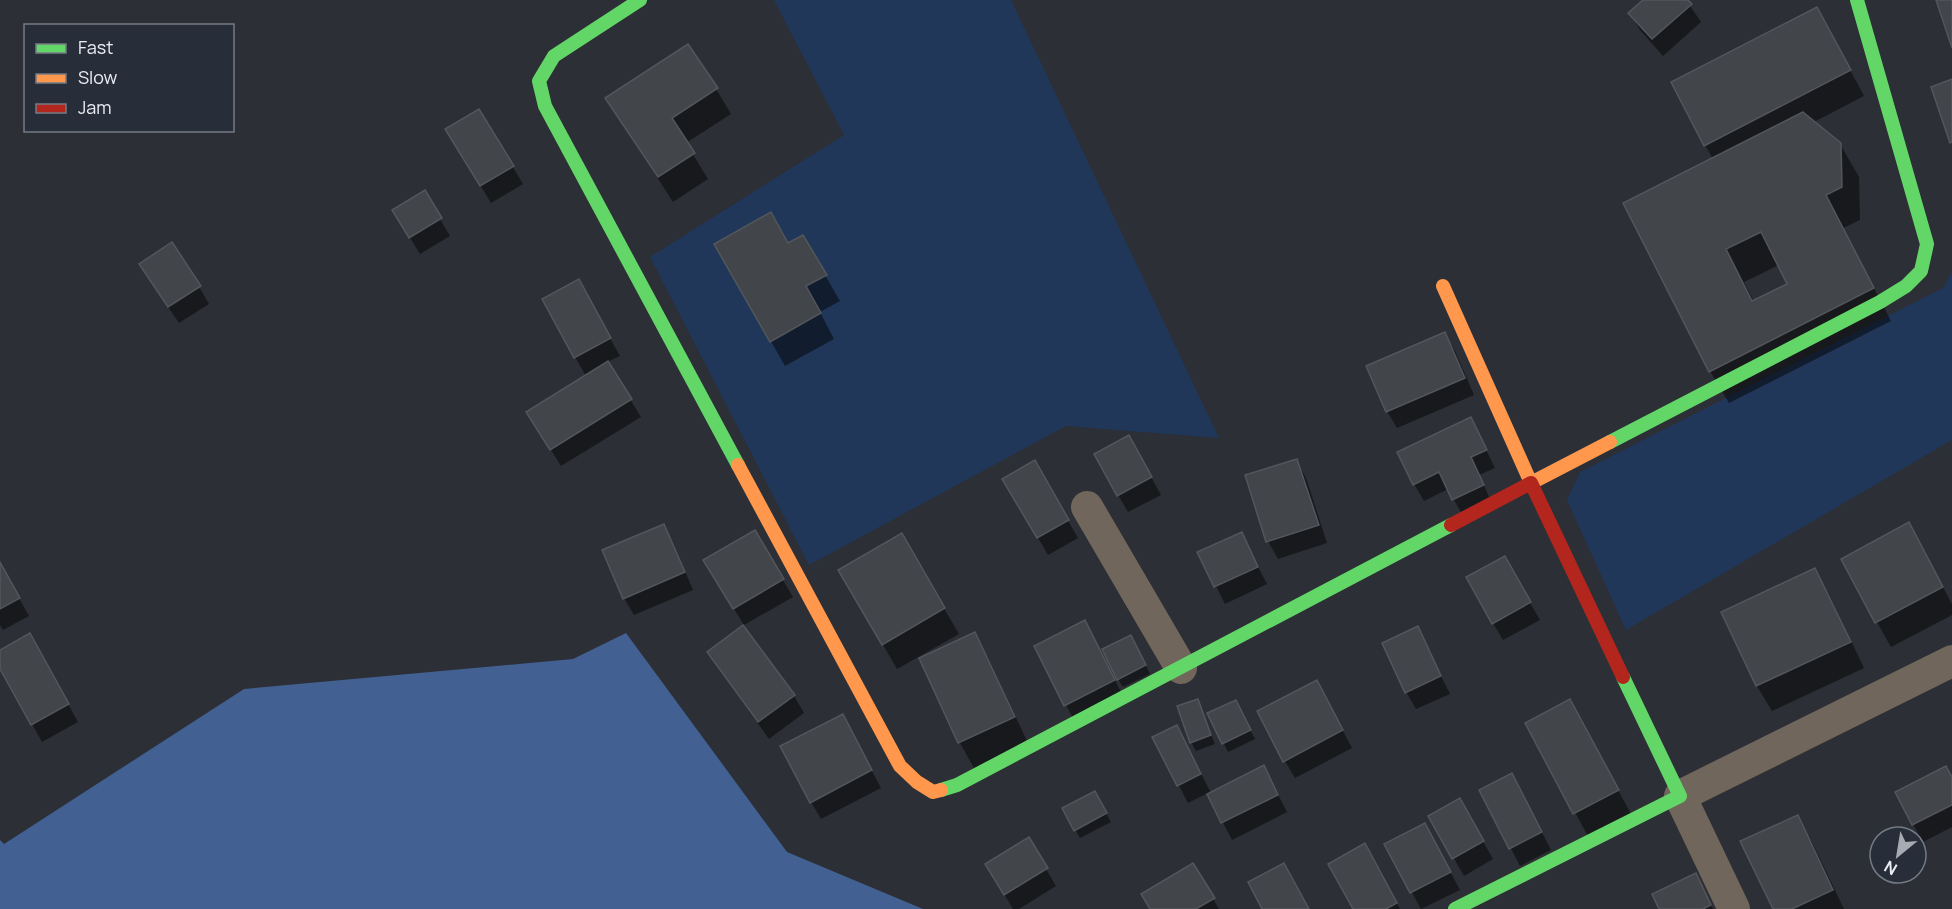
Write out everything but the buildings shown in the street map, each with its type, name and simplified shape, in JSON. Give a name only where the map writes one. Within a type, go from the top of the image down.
[{"type":"street","points":[[640,0],[554,56],[539,81],[545,106],[900,766],[917,782],[933,792],[957,785],[1880,302],[1906,286],[1921,271],[1927,244],[1857,0]]},
{"type":"street","points":[[1443,286],[1531,483],[1734,909]]},
{"type":"street","points":[[1088,507],[1181,668]]},
{"type":"street","points":[[1455,909],[1952,661]]},
{"type":"shaded area","points":[[774,0],[1011,0],[1219,438],[1066,426],[809,565],[650,257],[844,135]]},
{"type":"shaded area","points":[[1952,272],[1952,440],[1626,630],[1567,500],[1580,472],[1943,288]]},
{"type":"shaded area","points":[[626,633],[787,852],[923,909],[0,909],[0,840],[4,844],[244,689],[573,659]]},
{"type":"traffic: fast","points":[[640,0],[554,56],[539,81],[545,106],[738,465]]},
{"type":"traffic: fast","points":[[1610,442],[1880,302],[1906,286],[1921,271],[1927,244],[1857,0]]},
{"type":"traffic: fast","points":[[941,790],[957,785],[1451,525]]},
{"type":"traffic: fast","points":[[1455,909],[1680,796],[1623,677]]},
{"type":"traffic: slow","points":[[1443,286],[1531,483],[1610,442]]},
{"type":"traffic: slow","points":[[738,465],[900,766],[917,782],[933,792],[941,790]]},
{"type":"traffic: jam","points":[[1451,525],[1531,483],[1623,677]]}]
